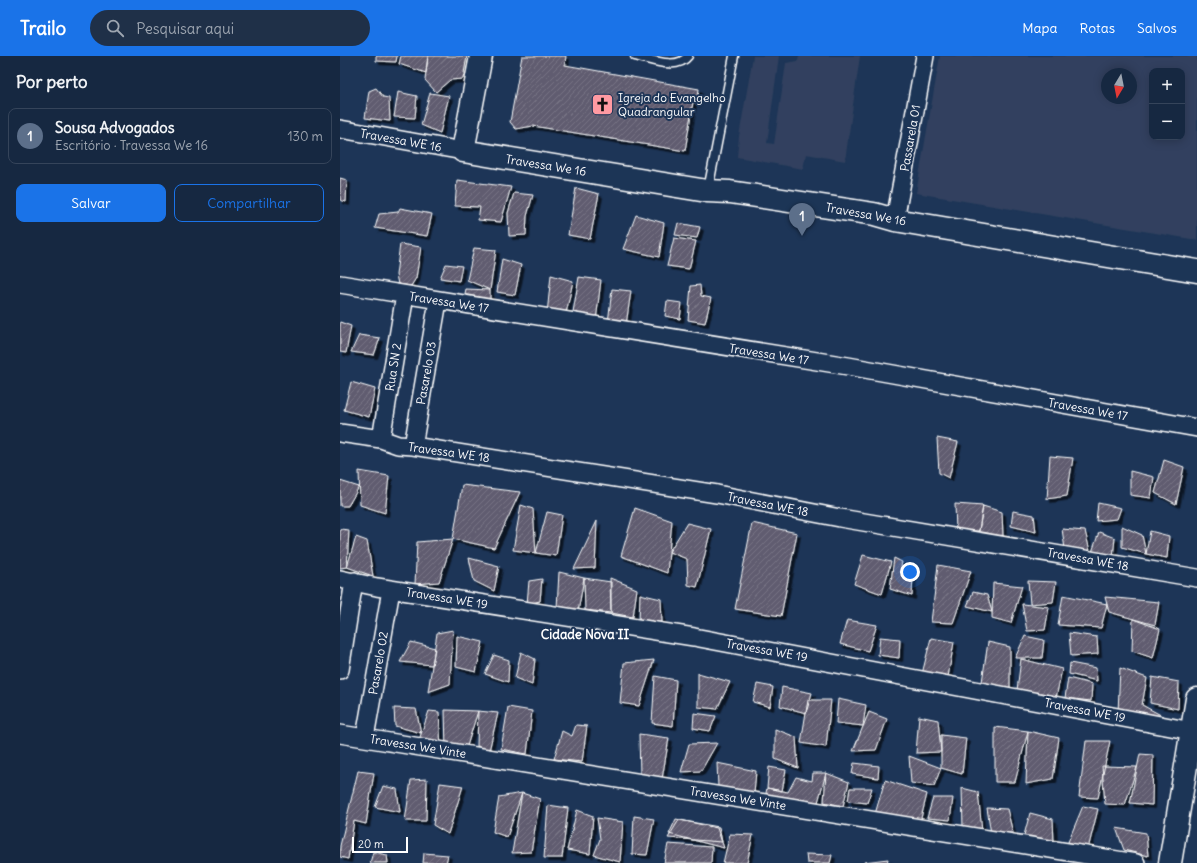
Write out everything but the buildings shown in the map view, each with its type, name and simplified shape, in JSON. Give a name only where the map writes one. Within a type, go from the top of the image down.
[{"type":"main road","points":[[463,151],[481,56]]},
{"type":"main road","name":"Travessa We 16","points":[[463,151],[708,191],[730,192],[874,214],[895,220],[1197,271]]},
{"type":"main road","points":[[1170,863],[1197,699]]},
{"type":"street","name":"Passarela 01","points":[[895,220],[925,56]]},
{"type":"street","name":"Travessa WE 16","points":[[340,130],[463,151]]},
{"type":"street","name":"Travessa We 17","points":[[340,284],[848,366],[1197,428]]},
{"type":"street","name":"Rua SN 2","points":[[381,439],[405,295]]},
{"type":"street","name":"Pasarelo 03","points":[[413,446],[438,301]]},
{"type":"street","name":"Travessa WE 18","points":[[340,433],[381,439],[398,445],[413,446],[717,494],[835,517],[1197,578]]},
{"type":"street","name":"Travessa WE 19","points":[[347,580],[392,590],[694,637],[1192,730]]},
{"type":"street","points":[[340,670],[347,580]]},
{"type":"street","name":"Pasarelo 02","points":[[365,737],[392,590]]},
{"type":"street","name":"Travessa We Vinte","points":[[340,734],[1136,863]]},
{"type":"lane","points":[[635,56],[674,64],[685,60],[688,56]]},
{"type":"lane","points":[[708,191],[734,56]]},
{"type":"shaded area","points":[[753,56],[779,56],[767,143],[774,144],[786,63],[798,61],[799,56],[860,56],[845,161],[806,154],[803,169],[737,157],[739,136]]},
{"type":"shaded area","points":[[940,56],[1197,56],[1197,240],[916,193]]},
{"type":"place","name":"Igreja do Evangelho Quadrangular","points":[[603,104]]},
{"type":"place","name":"Sousa Advogados","points":[[802,236]]},
{"type":"district","name":"Cidade Nova II","points":[[585,634]]}]
